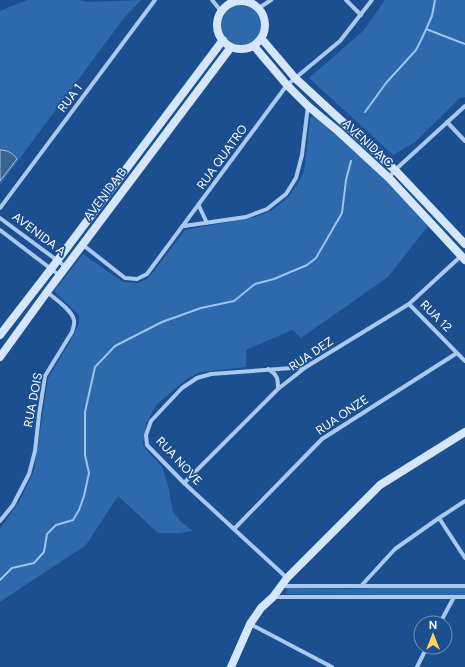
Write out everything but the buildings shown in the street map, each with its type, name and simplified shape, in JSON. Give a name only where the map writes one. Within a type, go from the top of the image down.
[{"type":"street","name":"RUA 1","points":[[0,208],[155,0]]},
{"type":"street","points":[[212,0],[222,11]]},
{"type":"street","points":[[259,8],[271,0]]},
{"type":"street","points":[[346,0],[361,15]]},
{"type":"street","name":"RUA QUATRO","points":[[82,245],[125,278],[137,279],[147,274],[199,206],[287,85],[340,41],[372,0]]},
{"type":"street","points":[[246,1],[259,8],[263,15],[266,23],[265,31],[254,46],[238,49],[223,40],[219,33],[217,26],[218,18],[230,2],[246,1]]},
{"type":"street","name":"AVENIDA C","points":[[261,38],[295,78],[395,170],[465,244]]},
{"type":"street","name":"AVENIDA B","points":[[0,335],[223,40]]},
{"type":"street","name":"AVENIDA B","points":[[0,357],[231,46]]},
{"type":"street","name":"AVENIDA C","points":[[254,46],[287,85],[308,106],[338,131],[389,178],[463,258]]},
{"type":"street","points":[[184,226],[246,216],[267,209],[286,194],[296,178],[302,155],[308,106]]},
{"type":"street","points":[[389,178],[395,170],[465,106]]},
{"type":"street","points":[[447,122],[465,141]]},
{"type":"street","points":[[199,206],[208,223]]},
{"type":"street","name":"AVENIDA A","points":[[0,218],[66,267]]},
{"type":"street","name":"AVENIDA A","points":[[0,230],[60,275]]},
{"type":"street","name":"RUA DEZ","points":[[184,483],[278,389],[306,367],[409,304],[463,258]]},
{"type":"street","name":"RUA DOIS","points":[[0,521],[13,505],[29,474],[35,451],[45,376],[72,332],[74,326],[74,319],[70,312],[47,292]]},
{"type":"street","name":"RUA 12","points":[[409,304],[465,361]]},
{"type":"street","name":"RUA ONZE","points":[[234,529],[322,439],[458,353]]},
{"type":"street","name":"RUA NOVE","points":[[287,578],[184,483],[147,445],[146,435],[151,421],[182,388],[197,378],[211,374],[306,367]]},
{"type":"street","points":[[268,369],[277,377],[278,389]]},
{"type":"street","points":[[231,667],[250,624],[261,608],[273,597],[287,578],[380,485],[465,432]]},
{"type":"street","points":[[360,586],[395,548],[465,501]]},
{"type":"street","points":[[439,518],[463,551],[465,558]]},
{"type":"street","points":[[280,586],[465,586]]},
{"type":"street","points":[[273,597],[465,597]]},
{"type":"street","points":[[444,615],[454,597]]},
{"type":"street","points":[[250,624],[332,667]]},
{"type":"street","points":[[417,667],[424,655]]},
{"type":"shaded area","points":[[27,0],[80,0],[87,2],[141,0],[124,18],[0,185],[0,11]]},
{"type":"shaded area","points":[[385,0],[465,0],[465,97],[460,98],[415,142],[393,155],[309,78],[364,30]]},
{"type":"shaded area","points":[[241,4],[256,10],[262,25],[256,40],[241,46],[226,40],[220,25],[226,10]]},
{"type":"shaded area","points":[[314,115],[386,180],[428,226],[388,277],[301,338],[292,330],[246,350],[246,367],[201,372],[188,378],[157,404],[146,423],[143,444],[148,452],[162,467],[168,485],[173,512],[181,522],[193,531],[158,533],[118,496],[86,545],[0,602],[0,529],[20,500],[34,471],[48,378],[71,340],[79,323],[79,315],[54,291],[83,254],[123,282],[137,283],[147,279],[185,230],[255,217],[271,211],[285,200],[296,187],[304,171],[310,119]]},
{"type":"shaded area","points":[[0,150],[10,152],[17,159],[0,181]]},
{"type":"shaded area","points":[[400,587],[465,588],[465,596],[285,594],[287,588],[353,589]]},
{"type":"waterway","points":[[365,112],[386,83],[416,50],[432,16],[435,0]]},
{"type":"waterway","points":[[426,29],[465,44]]},
{"type":"waterway","points":[[0,580],[12,568],[34,563],[44,552],[47,534],[56,525],[73,520],[79,510],[89,473],[85,455],[85,412],[95,367],[115,346],[162,322],[201,308],[234,301],[255,284],[274,279],[307,265],[316,258],[342,213],[346,180],[351,161]]}]
